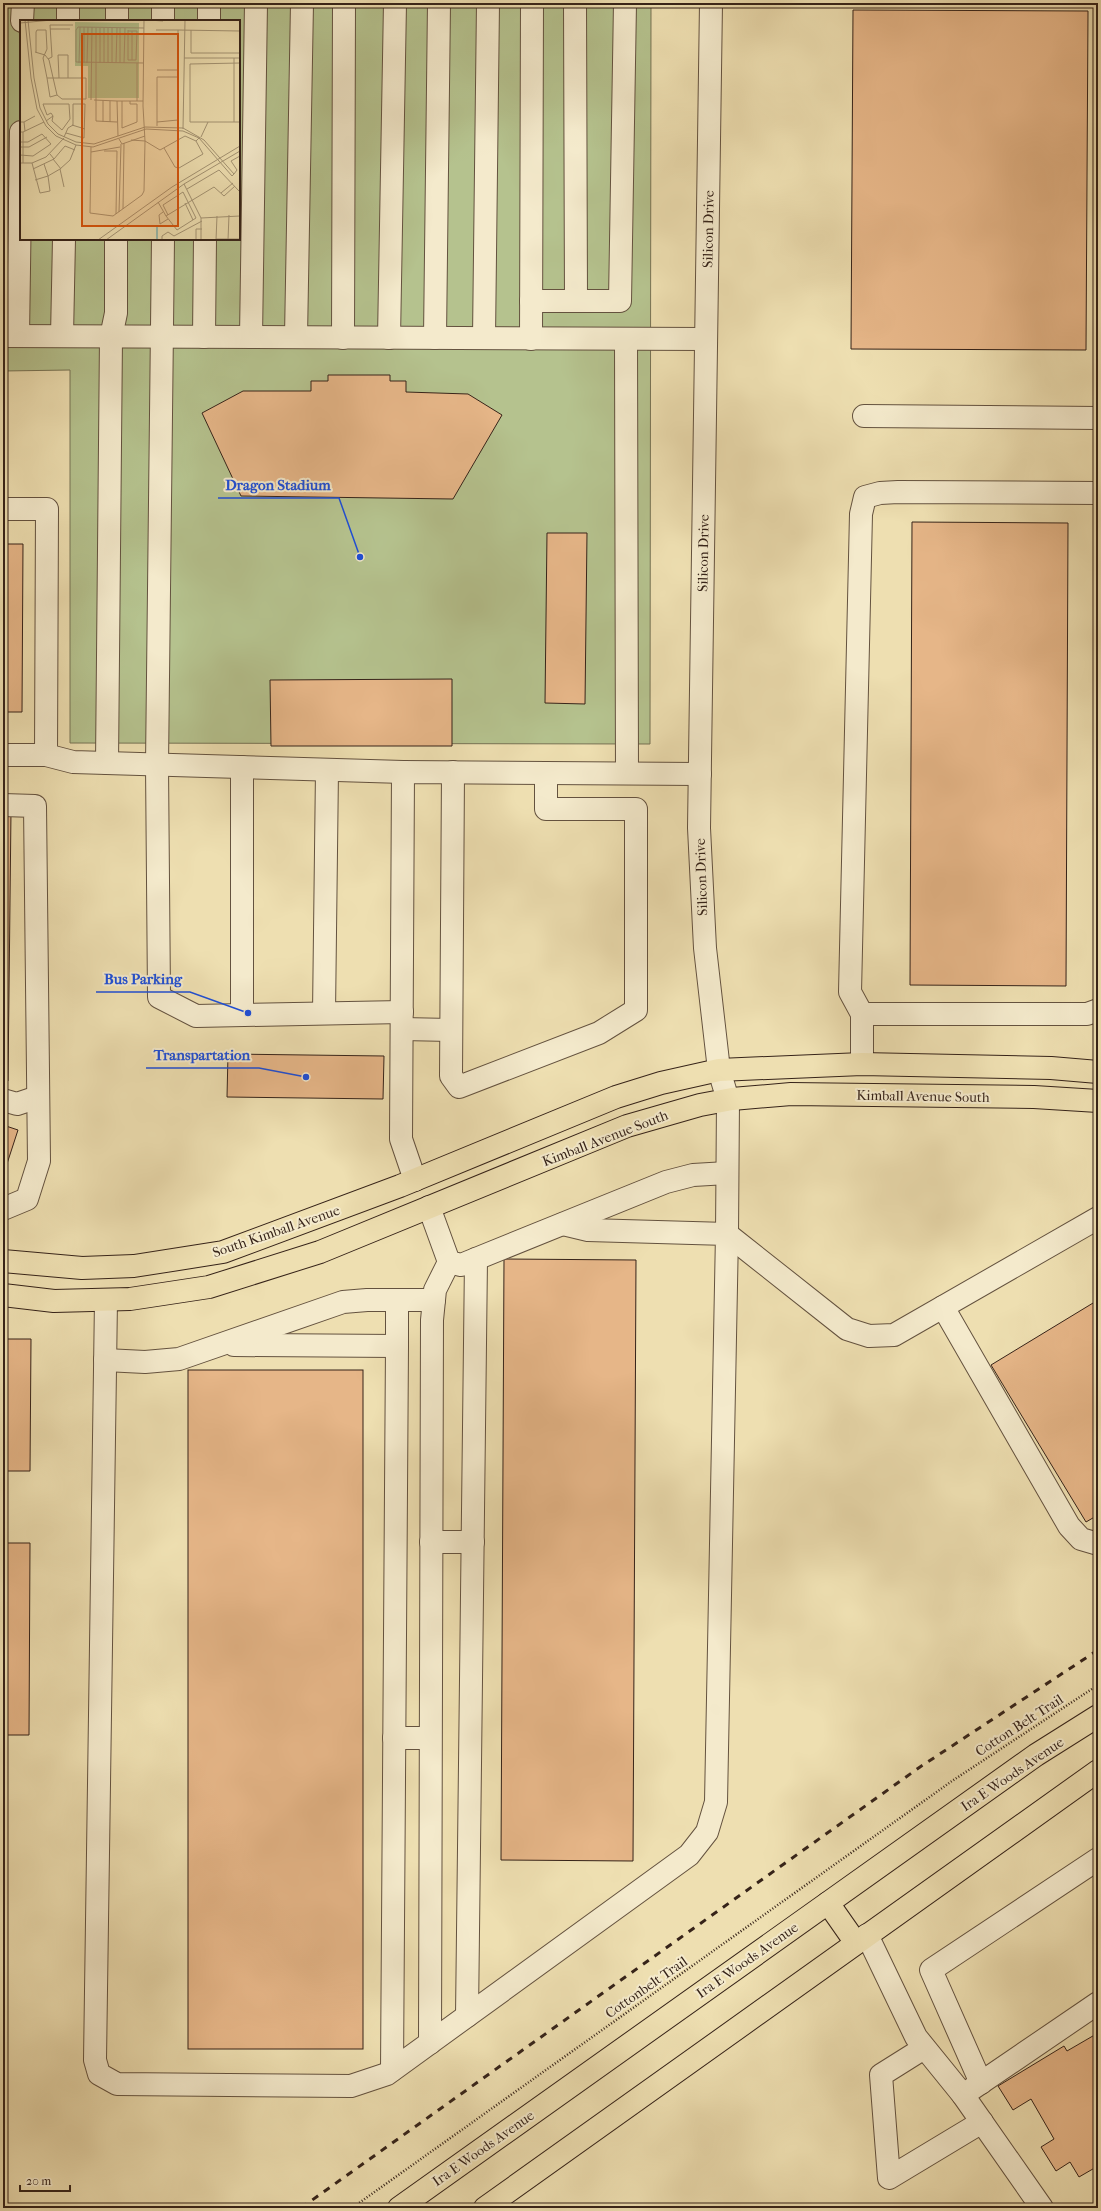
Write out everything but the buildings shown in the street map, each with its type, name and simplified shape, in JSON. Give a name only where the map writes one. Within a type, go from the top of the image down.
[{"type":"main road","points":[[429,1207],[415,1180],[616,1097],[719,1070],[862,1064],[1051,1068],[1098,1072]]},
{"type":"main road","name":"Kimball Avenue South","points":[[106,1300],[130,1299],[210,1287],[320,1252],[627,1126],[669,1113],[728,1100],[791,1094],[1034,1097],[1098,1101]]},
{"type":"main road","name":"South Kimball Avenue","points":[[3,1261],[82,1268],[134,1266],[223,1252],[415,1180]]},
{"type":"main road","points":[[3,1295],[54,1301],[106,1300],[105,1267]]},
{"type":"main road","name":"Ira E Woods Avenue","points":[[399,2208],[1036,1755],[1098,1716]]},
{"type":"main road","points":[[484,2208],[1098,1771]]},
{"type":"main road","points":[[828,1903],[862,1939]]},
{"type":"street","points":[[22,20],[23,3]]},
{"type":"street","points":[[68,3],[68,20]]},
{"type":"street","points":[[117,3],[117,20]]},
{"type":"street","points":[[163,3],[163,20]]},
{"type":"street","points":[[209,3],[209,20]]},
{"type":"street","points":[[251,337],[256,3]]},
{"type":"street","points":[[296,337],[302,3]]},
{"type":"street","points":[[343,338],[344,3]]},
{"type":"street","points":[[389,338],[395,3]]},
{"type":"street","points":[[435,338],[439,3]]},
{"type":"street","points":[[484,338],[488,3]]},
{"type":"street","points":[[531,338],[532,3]]},
{"type":"street","points":[[575,3],[576,301]]},
{"type":"street","points":[[531,301],[620,300],[625,3]]},
{"type":"street","name":"Silicon Drive","points":[[105,1360],[95,2042],[95,2060],[99,2074],[117,2084],[351,2086],[387,2074],[689,1855],[707,1832],[716,1802],[727,1234],[728,1100],[719,1070],[705,948],[701,891],[700,774],[711,3]]},
{"type":"street","points":[[20,152],[11,336],[706,339]]},
{"type":"street","points":[[62,336],[64,240]]},
{"type":"street","points":[[107,763],[111,337],[116,313],[116,240]]},
{"type":"street","points":[[163,240],[164,337],[157,765],[158,997],[196,1016],[324,1013],[402,1020],[451,1030]]},
{"type":"street","points":[[204,337],[206,240]]},
{"type":"street","points":[[626,339],[627,774]]},
{"type":"street","points":[[864,416],[1098,418]]},
{"type":"street","points":[[862,1064],[862,1014],[850,992],[861,514],[865,497],[880,493],[898,492],[1098,493]]},
{"type":"street","points":[[3,509],[47,509],[46,755]]},
{"type":"street","points":[[3,755],[46,755],[73,762],[327,770],[700,774]]},
{"type":"street","points":[[242,767],[242,1015]]},
{"type":"street","points":[[324,1013],[327,770]]},
{"type":"street","points":[[403,772],[401,1139],[415,1180]]},
{"type":"street","points":[[453,772],[451,1076],[459,1087],[599,1033],[636,1010],[636,809],[546,809],[546,773]]},
{"type":"street","points":[[3,805],[35,806],[39,1161],[27,1199],[3,1209]]},
{"type":"street","points":[[862,1014],[1087,1014],[1098,1010]]},
{"type":"street","points":[[3,1100],[17,1104],[38,1097]]},
{"type":"street","points":[[449,1262],[462,1265],[666,1182],[693,1175],[727,1173]]},
{"type":"street","points":[[429,1207],[449,1262],[435,1290],[432,1320],[430,2043]]},
{"type":"street","points":[[563,1224],[588,1230],[727,1234],[847,1329],[869,1336],[894,1335],[1098,1218]]},
{"type":"street","points":[[467,2016],[476,1259]]},
{"type":"street","points":[[106,1300],[105,1360],[145,1362],[179,1359],[343,1302],[367,1300],[434,1300]]},
{"type":"street","points":[[392,2070],[397,1300]]},
{"type":"street","points":[[943,1307],[1069,1526],[1081,1539],[1098,1544]]},
{"type":"street","points":[[219,1345],[397,1346]]},
{"type":"street","points":[[431,1542],[472,1542]]},
{"type":"street","points":[[394,1738],[430,1738]]},
{"type":"street","points":[[982,2083],[931,1970],[1098,1859]]},
{"type":"street","points":[[862,1939],[916,2037],[963,2095],[1042,2208]]},
{"type":"street","points":[[963,2095],[1098,2003]]},
{"type":"street","points":[[924,2048],[881,2075],[889,2178],[982,2122]]},
{"type":"path","name":"Cotton Belt Trail","points":[[952,1781],[1098,1685]]},
{"type":"path","name":"Cottonbelt Trail","points":[[352,2208],[952,1781]]},
{"type":"green space","points":[[3,3],[651,3],[650,744],[70,743],[70,370],[3,371]]},
{"type":"railway","points":[[301,2208],[920,1767],[1098,1650]]},
{"type":"place","name":"Dragon Stadium","points":[[360,557]]},
{"type":"place","name":"Bus Parking","points":[[248,1013]]},
{"type":"place","name":"Transpartation","points":[[306,1077]]}]
